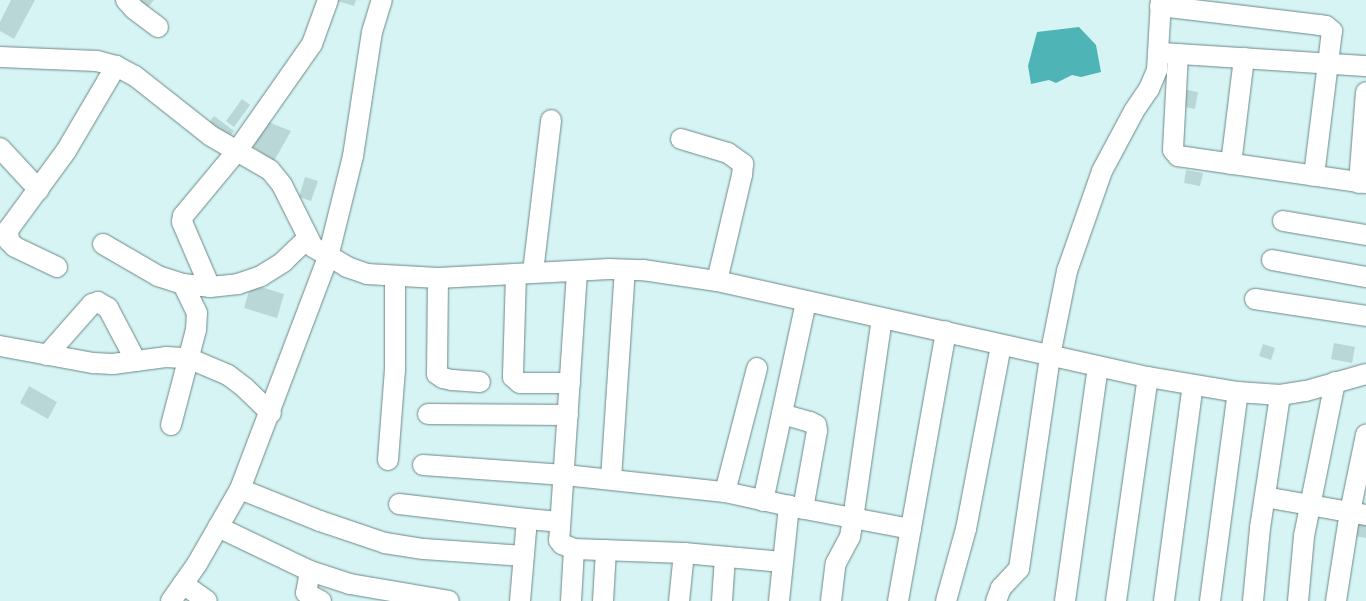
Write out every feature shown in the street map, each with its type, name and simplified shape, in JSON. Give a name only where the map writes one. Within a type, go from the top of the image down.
[{"type":"street","points":[[126,0],[134,9],[158,27]]},
{"type":"street","points":[[210,287],[182,222],[183,216],[237,151],[312,44],[328,0]]},
{"type":"street","points":[[171,601],[183,584],[240,489],[271,413],[318,249],[353,156],[372,32],[382,0]]},
{"type":"street","points":[[996,601],[1001,588],[1019,569],[1050,356],[1067,271],[1082,222],[1117,139],[1149,89],[1157,70],[1160,3],[1326,26],[1332,31],[1314,176]]},
{"type":"street","points":[[1158,53],[1366,66]]},
{"type":"street","points":[[1178,54],[1173,150],[1178,156],[1185,158],[1362,183],[1366,92]]},
{"type":"street","points":[[0,57],[97,61],[116,66],[135,76],[210,136],[270,170],[282,185],[318,249],[347,268],[367,274],[395,277],[438,278],[524,273],[625,270],[717,282],[946,331],[1001,345],[1148,377],[1238,392],[1280,395],[1366,374]]},
{"type":"street","points":[[1231,164],[1244,58]]},
{"type":"street","points":[[57,267],[15,247],[7,236],[85,121],[116,66]]},
{"type":"street","points":[[551,120],[524,273],[513,377],[515,381],[520,383],[570,383]]},
{"type":"street","points":[[681,139],[728,153],[742,164],[742,175],[717,282]]},
{"type":"street","points":[[0,148],[39,190]]},
{"type":"street","points":[[1283,221],[1366,236]]},
{"type":"street","points":[[103,244],[158,276],[183,284],[210,287],[238,284],[261,276],[283,262],[318,249]]},
{"type":"street","points":[[1272,260],[1366,277]]},
{"type":"street","points":[[611,479],[625,270]]},
{"type":"street","points":[[577,272],[565,475],[559,540],[562,544],[574,549],[684,552],[783,562]]},
{"type":"street","points":[[388,460],[395,370],[395,277]]},
{"type":"street","points":[[438,278],[437,374],[452,380],[480,382]]},
{"type":"street","points":[[171,425],[196,330],[197,313],[183,284]]},
{"type":"street","points":[[1256,299],[1366,316]]},
{"type":"street","points":[[47,354],[92,304],[98,302],[108,308],[136,361]]},
{"type":"street","points":[[763,501],[806,302]]},
{"type":"street","points":[[831,601],[836,563],[850,537],[854,519],[882,318]]},
{"type":"street","points":[[898,601],[946,331]]},
{"type":"street","points":[[946,601],[966,529],[1001,345]]},
{"type":"street","points":[[0,346],[93,363],[136,361],[166,357],[188,358],[228,375],[245,388],[271,413]]},
{"type":"street","points":[[1065,601],[1098,366]]},
{"type":"street","points":[[725,492],[757,368]]},
{"type":"street","points":[[1116,601],[1148,377]]},
{"type":"street","points":[[1298,601],[1304,536],[1335,382]]},
{"type":"street","points":[[1164,601],[1193,385]]},
{"type":"street","points":[[1210,601],[1238,392]]},
{"type":"street","points":[[1252,601],[1265,496],[1280,395]]},
{"type":"street","points":[[428,414],[568,415]]},
{"type":"street","points":[[779,601],[783,562],[817,431],[816,425],[810,422],[782,414]]},
{"type":"street","points":[[1336,601],[1358,513],[1366,435]]},
{"type":"street","points":[[423,465],[611,479],[725,492],[796,508],[911,529]]},
{"type":"street","points":[[240,489],[320,521],[385,543],[424,549],[524,556]]},
{"type":"street","points":[[1265,496],[1358,513]]},
{"type":"street","points":[[399,504],[560,522]]},
{"type":"street","points":[[520,601],[527,519]]},
{"type":"street","points":[[218,526],[310,571],[350,584],[395,597],[449,601]]},
{"type":"street","points":[[571,601],[574,549]]},
{"type":"street","points":[[603,601],[606,550]]},
{"type":"street","points":[[679,601],[684,552]]},
{"type":"street","points":[[722,601],[725,556]]},
{"type":"street","points":[[310,571],[302,595],[308,595],[321,601]]},
{"type":"street","points":[[183,584],[207,601]]},
{"type":"water","points":[[1079,27],[1096,45],[1101,72],[1081,77],[1072,75],[1056,83],[1049,80],[1031,84],[1028,66],[1037,32]]},
{"type":"building","points":[[11,0],[35,0],[14,39],[0,31],[0,22]]},
{"type":"building","points":[[135,0],[154,0],[144,12]]},
{"type":"building","points":[[334,0],[356,0],[354,6]]},
{"type":"building","points":[[1183,89],[1198,92],[1195,109],[1180,106]]},
{"type":"building","points":[[242,99],[250,105],[234,127],[226,121]]},
{"type":"building","points":[[214,116],[234,131],[225,143],[205,128]]},
{"type":"building","points":[[266,121],[291,131],[274,161],[249,144]]},
{"type":"building","points":[[1186,170],[1203,173],[1200,186],[1184,183]]},
{"type":"building","points":[[305,177],[318,181],[311,201],[299,197]]},
{"type":"building","points":[[251,284],[284,294],[277,318],[244,308]]},
{"type":"building","points":[[1334,343],[1355,347],[1352,363],[1331,359]]},
{"type":"building","points":[[1263,344],[1275,348],[1271,360],[1259,356]]},
{"type":"building","points":[[29,386],[57,402],[48,419],[20,403]]},
{"type":"building","points":[[1357,519],[1366,520],[1366,538],[1354,536]]}]
